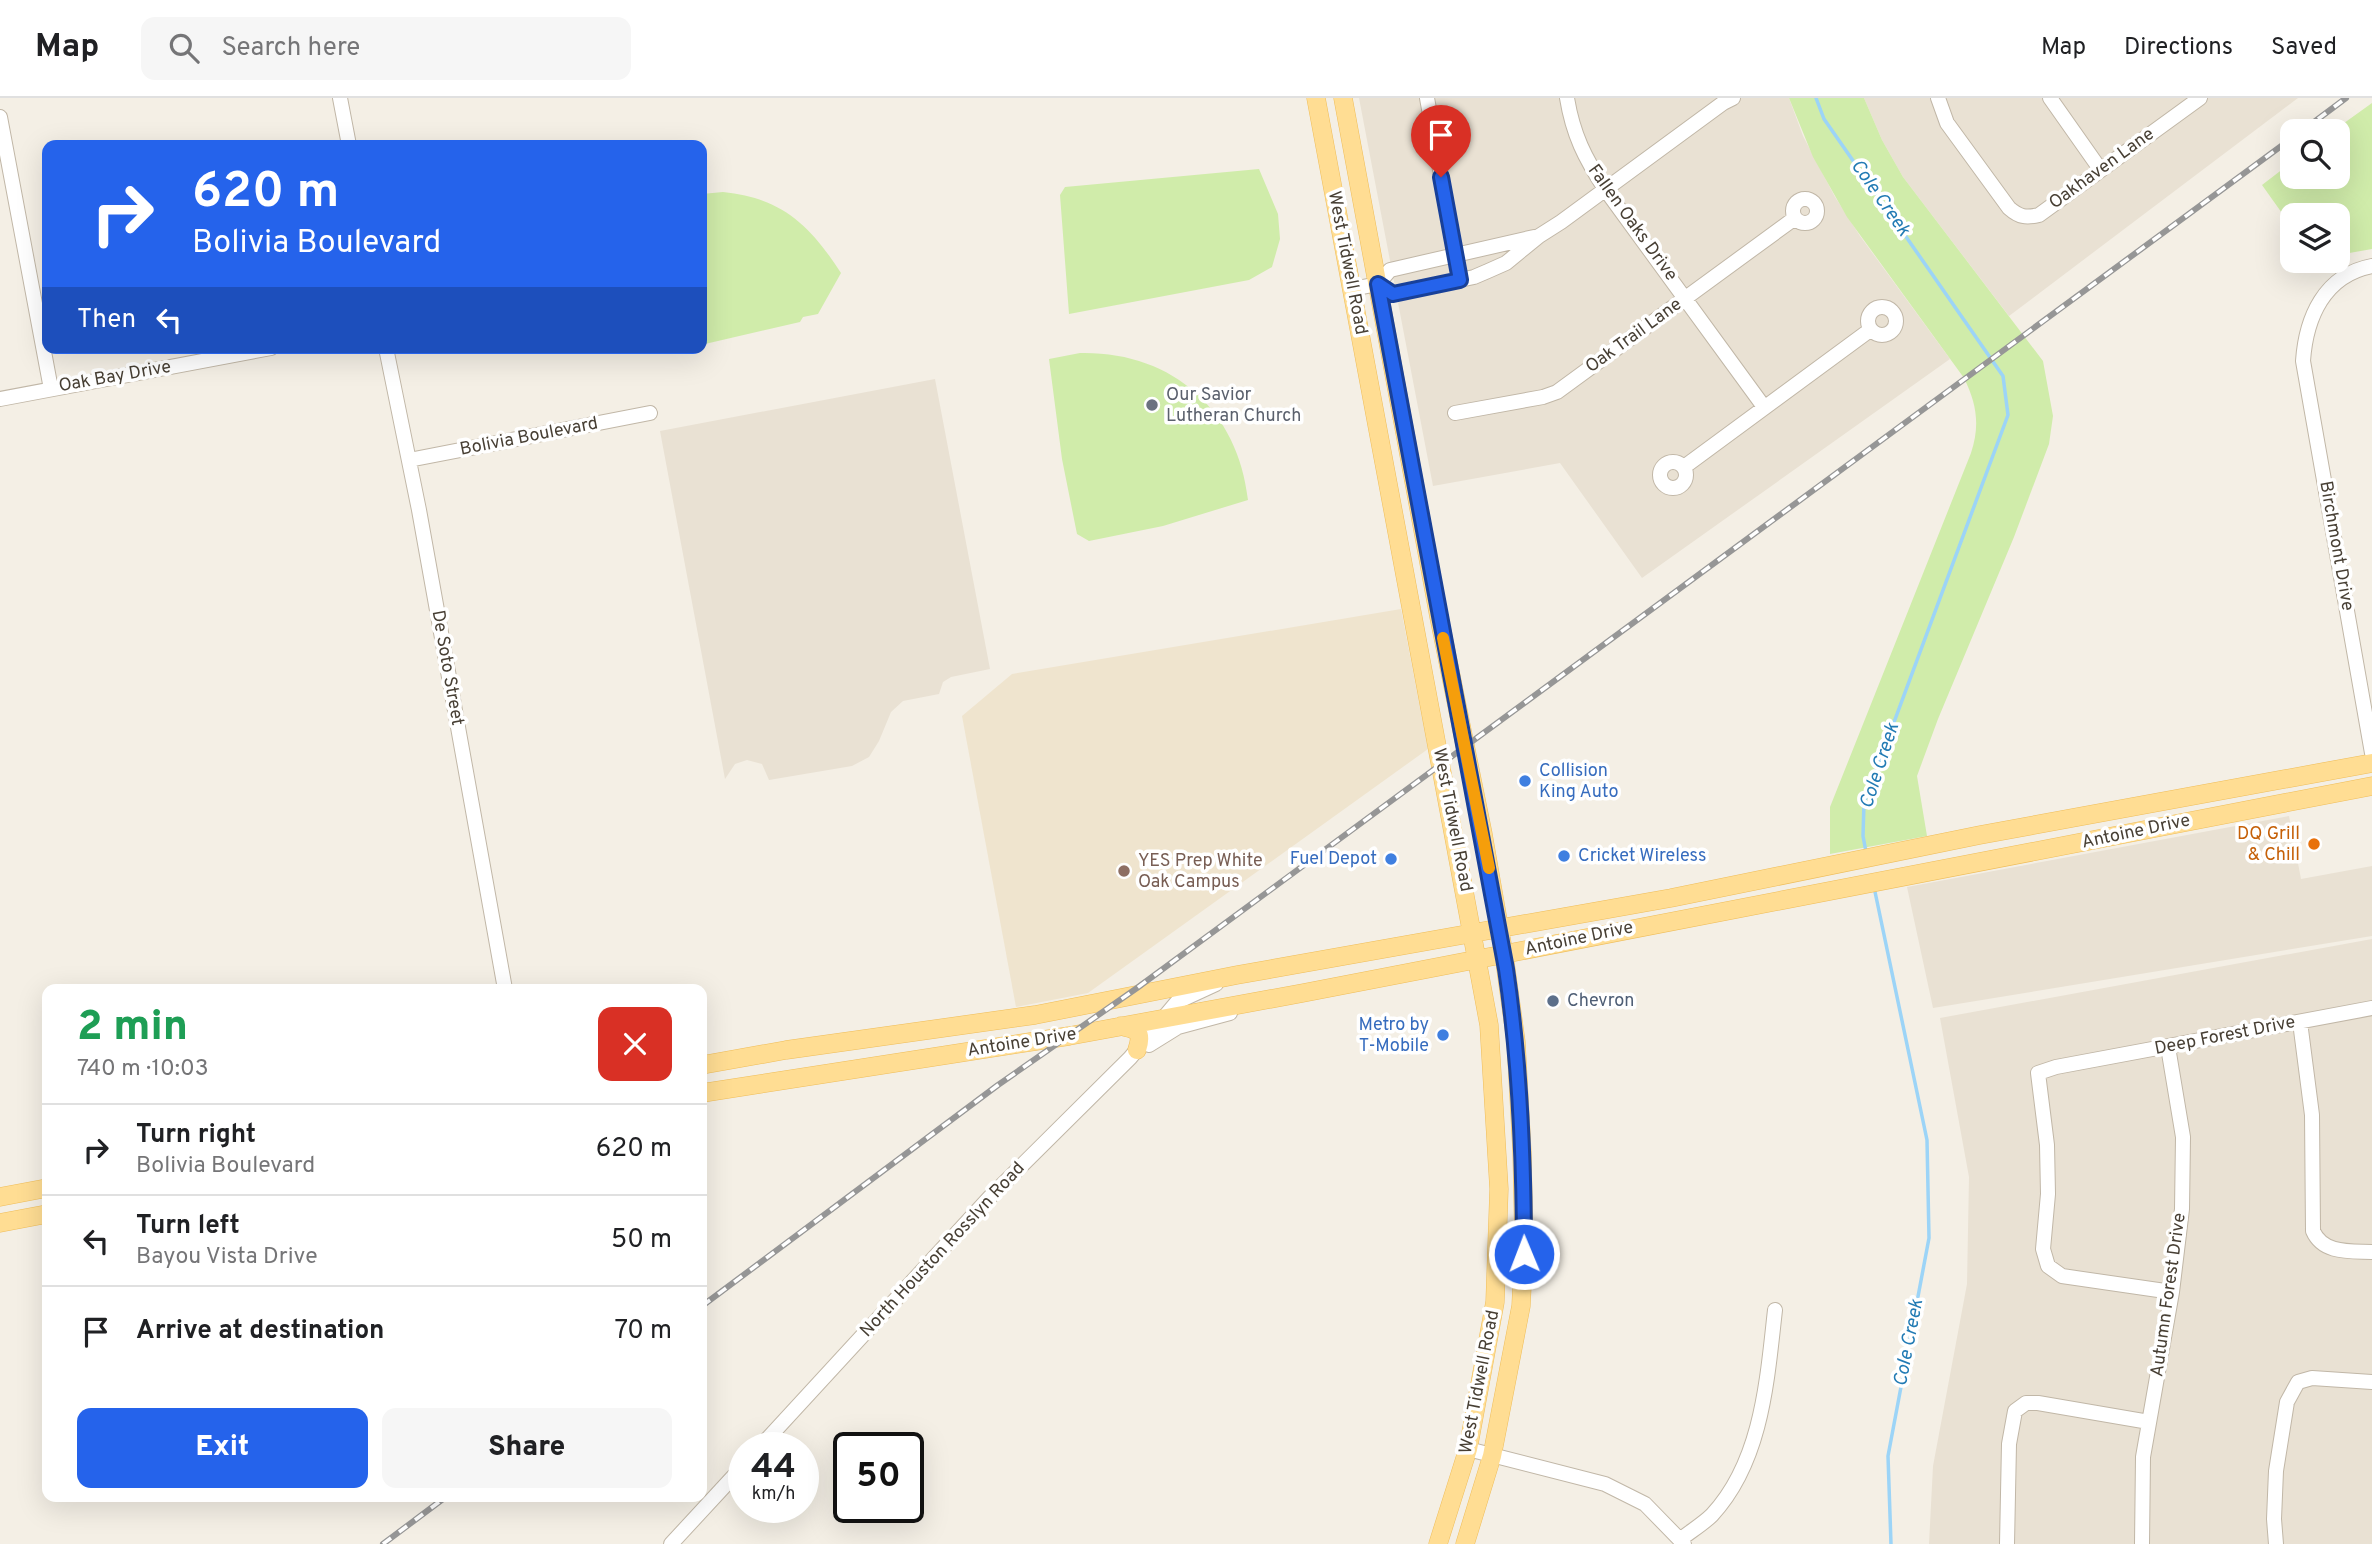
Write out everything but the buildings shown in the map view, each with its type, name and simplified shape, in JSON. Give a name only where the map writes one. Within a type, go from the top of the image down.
[{"type":"main road","points":[[1317,101],[1343,99]]},
{"type":"main road","name":"West Tidwell Road","points":[[1343,99],[1500,929],[1514,1031],[1522,1152],[1524,1254],[1521,1306],[1492,1456],[1465,1544]]},
{"type":"main road","name":"West Tidwell Road","points":[[1317,101],[1489,1025],[1498,1175],[1495,1302],[1468,1449],[1438,1544]]},
{"type":"main road","points":[[1386,471],[1411,465]]},
{"type":"main road","points":[[1414,621],[1439,617]]},
{"type":"main road","name":"Antoine Drive","points":[[707,1064],[786,1049],[1035,1014],[1237,975],[1671,898],[2056,821],[2372,763]]},
{"type":"main road","name":"Antoine Drive","points":[[707,1092],[1121,1026],[1265,1000],[2372,786]]},
{"type":"main road","points":[[1447,794],[1472,788]]},
{"type":"main road","points":[[2198,794],[2202,818]]},
{"type":"main road","points":[[2056,821],[2060,848]]},
{"type":"main road","points":[[1300,965],[1303,993]]},
{"type":"main road","points":[[1121,1026],[1135,1030],[1139,1035],[1140,1039],[1133,1054]]},
{"type":"main road","points":[[0,1197],[42,1189]]},
{"type":"main road","points":[[0,1223],[42,1215]]},
{"type":"street","points":[[340,98],[348,140]]},
{"type":"street","points":[[1427,98],[1460,280]]},
{"type":"street","name":"Fallen Oaks Drive","points":[[1567,98],[1575,135],[1584,156],[1765,407]]},
{"type":"street","name":"Oakhaven Lane","points":[[1938,98],[1947,123],[2003,199],[2017,215],[2026,218],[2039,215],[2200,98]]},
{"type":"street","points":[[2050,98],[2100,169]]},
{"type":"street","points":[[1378,284],[1393,294],[1474,277],[1506,263],[1725,100]]},
{"type":"street","points":[[0,117],[42,341]]},
{"type":"street","name":"Oak Trail Lane","points":[[1455,414],[1557,392],[1795,218]]},
{"type":"street","points":[[1352,289],[1378,284],[1390,270],[1539,236]]},
{"type":"street","name":"Birchmont Drive","points":[[2372,266],[2343,278],[2324,295],[2311,317],[2305,338],[2303,361],[2372,753]]},
{"type":"street","points":[[1684,467],[1870,330]]},
{"type":"street","points":[[44,354],[51,389]]},
{"type":"street","name":"Oak Bay Drive","points":[[0,399],[239,354]]},
{"type":"street","name":"De Soto Street","points":[[387,354],[504,984]]},
{"type":"street","name":"Bolivia Boulevard","points":[[409,460],[650,413]]},
{"type":"street","name":"North Houston Rosslyn Road","points":[[774,1432],[981,1206],[1133,1054],[1177,1002],[1237,975]]},
{"type":"street","name":"North Houston Rosslyn Road","points":[[1133,1054],[1178,1027],[1265,1000]]},
{"type":"street","name":"Deep Forest Drive","points":[[2172,1293],[2062,1276],[2048,1266],[2043,1249],[2048,1194],[2048,1145],[2038,1073],[2056,1067],[2372,1008]]},
{"type":"street","points":[[2300,1022],[2312,1115],[2314,1231],[2318,1241],[2326,1247],[2372,1252]]},
{"type":"street","name":"Autumn Forest Drive","points":[[2142,1544],[2143,1457],[2172,1293],[2182,1209],[2183,1137],[2168,1047]]},
{"type":"street","points":[[1495,1302],[1521,1306]]},
{"type":"street","points":[[1468,1449],[1605,1484],[1645,1504],[1683,1541],[1711,1516],[1742,1472],[1758,1427],[1769,1369],[1775,1310]]},
{"type":"street","points":[[2277,1544],[2274,1519],[2276,1471],[2287,1402],[2298,1382],[2312,1378],[2372,1382]]},
{"type":"street","points":[[2007,1544],[2009,1444],[2015,1411],[2026,1403],[2038,1403],[2149,1422]]},
{"type":"street","points":[[671,1544],[728,1482]]},
{"type":"shaded area","points":[[1359,98],[1789,98],[1803,136],[1835,197],[1860,236],[1950,359],[1642,578],[1560,463],[1433,486]]},
{"type":"shaded area","points":[[1864,98],[2298,98],[2009,316],[1903,177],[1882,140]]},
{"type":"shaded area","points":[[935,379],[990,669],[951,677],[943,682],[939,694],[903,701],[891,712],[869,757],[852,766],[769,780],[762,764],[747,760],[735,764],[725,779],[660,431]]},
{"type":"shaded area","name":"YES Prep White Oak Campus","points":[[1401,609],[1428,749],[1088,993],[1016,1007],[962,716],[1012,674]]},
{"type":"shaded area","points":[[2289,816],[2301,879],[2372,866],[2372,936],[1933,1008],[1907,887]]},
{"type":"shaded area","points":[[2372,939],[2372,1544],[1929,1544],[1933,1466],[1967,1284],[1969,1177],[1940,1018]]},
{"type":"green space","points":[[1789,98],[1864,98],[1882,140],[1903,177],[2043,361],[2053,416],[2049,444],[2014,537],[1917,776],[1927,836],[1830,854],[1830,807],[1971,453],[1976,434],[1976,415],[1964,378],[1847,217],[1813,157]]},
{"type":"green space","points":[[2372,103],[2372,249],[2350,253],[2350,203],[2280,203],[2280,210],[2262,185],[2280,171],[2280,189],[2350,189],[2350,119]]},
{"type":"green space","points":[[1259,169],[1278,214],[1280,239],[1272,267],[1249,280],[1069,314],[1060,195],[1065,187]]},
{"type":"green space","points":[[723,192],[762,200],[792,217],[818,241],[841,273],[818,314],[803,317],[800,322],[707,344],[707,194]]},
{"type":"green space","points":[[1080,353],[1113,355],[1143,362],[1171,375],[1194,392],[1214,413],[1230,438],[1242,467],[1248,500],[1163,526],[1089,541],[1077,534],[1062,459],[1049,359]]},
{"type":"waterway","name":"Cole Creek","points":[[1816,98],[1824,119],[2003,376],[2008,415],[1864,803],[1863,836],[1866,852]]},
{"type":"waterway","name":"Cole Creek","points":[[1874,887],[1927,1140],[1929,1238],[1888,1456],[1891,1544]]},
{"type":"railway","points":[[2318,119],[2346,98]]},
{"type":"railway","points":[[707,1302],[998,1085],[1137,988],[2280,147]]},
{"type":"railway","points":[[383,1544],[439,1502]]},
{"type":"slow traffic","points":[[1443,638],[1489,868]]},
{"type":"place","name":"Our Savior Lutheran Church","points":[[1152,405]]},
{"type":"place","name":"Collision King Auto","points":[[1525,781]]},
{"type":"place","name":"DQ Grill & Chill","points":[[2314,844]]},
{"type":"place","name":"Cricket Wireless","points":[[1564,856]]},
{"type":"place","name":"Fuel Depot","points":[[1391,859]]},
{"type":"place","name":"YES Prep White Oak Campus","points":[[1124,871]]},
{"type":"place","name":"Chevron","points":[[1553,1001]]},
{"type":"place","name":"Metro by T-Mobile","points":[[1443,1035]]},
{"type":"route","points":[[1441,177],[1460,280],[1393,294],[1378,284],[1439,617],[1483,834],[1506,969],[1517,1065],[1524,1254]]}]
